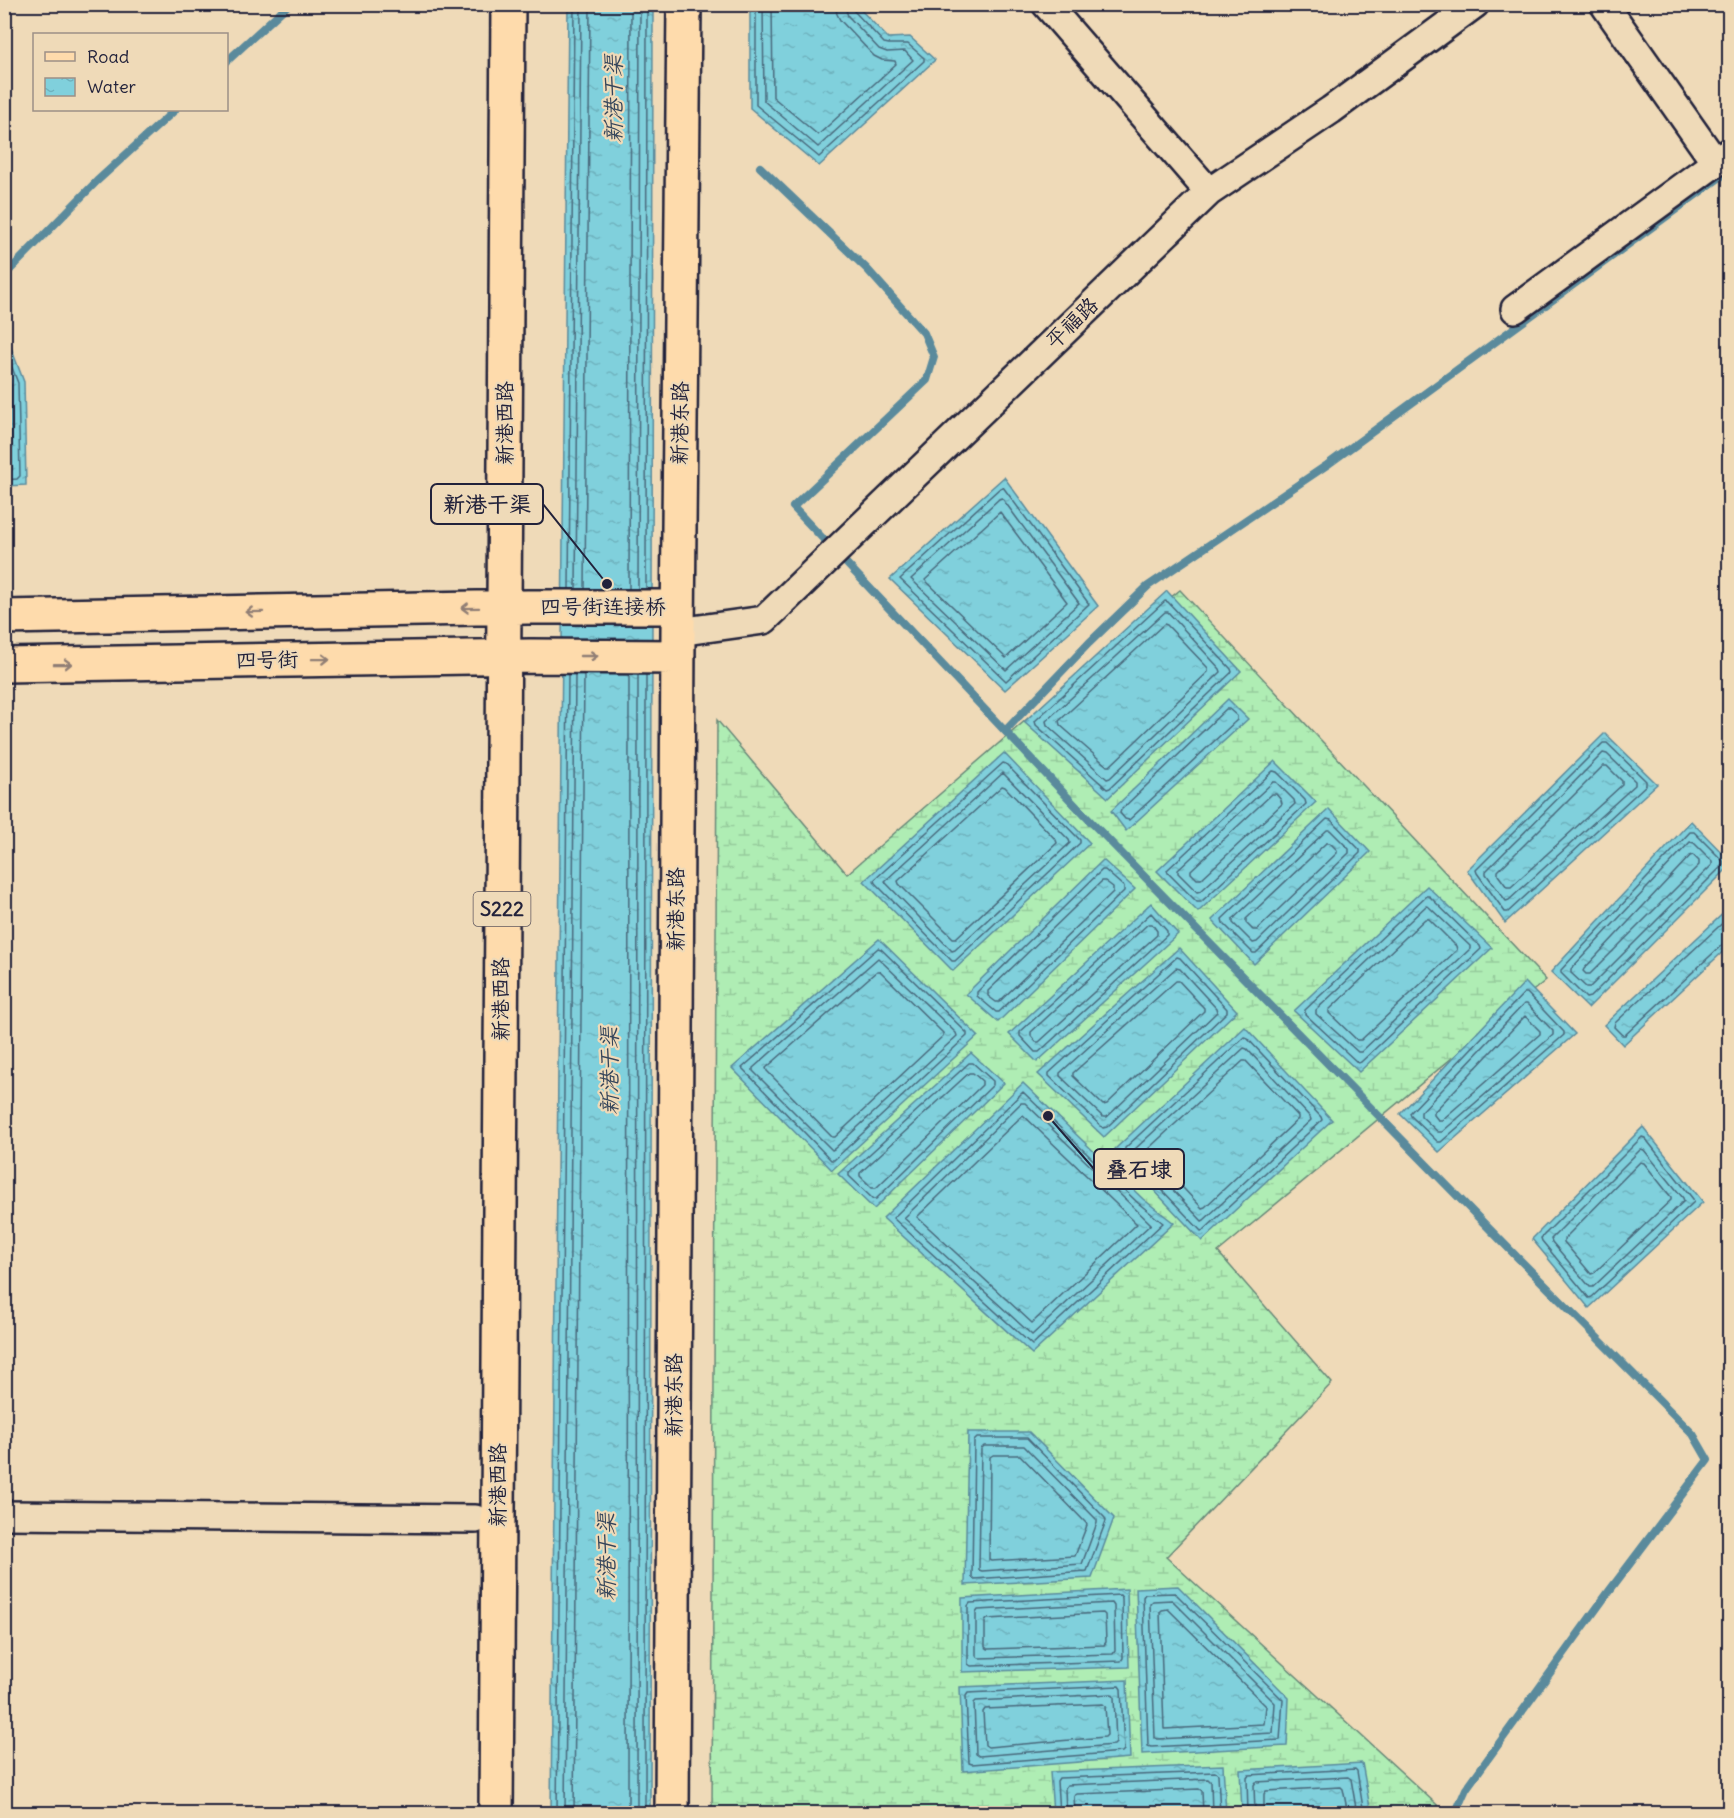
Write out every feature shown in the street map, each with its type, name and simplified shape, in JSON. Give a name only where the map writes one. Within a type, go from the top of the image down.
[{"type":"main road","name":"新港西路","points":[[496,1814],[508,4]]},
{"type":"main road","name":"新港东路","points":[[672,1814],[678,632],[684,4]]},
{"type":"main road","name":"四号街连接桥","points":[[4,617],[528,607],[678,632]]},
{"type":"main road","name":"四号街","points":[[4,664],[530,656],[678,632]]},
{"type":"street","points":[[1046,4],[1209,192]]},
{"type":"street","name":"平福路","points":[[678,632],[764,620],[1209,192],[1331,110],[1475,4]]},
{"type":"street","points":[[1515,309],[1722,157],[1604,4]]},
{"type":"street","points":[[4,1515],[476,1519]]},
{"type":"green space","points":[[1180,590],[1546,980],[1218,1252],[1332,1383],[1166,1557],[1446,1813],[712,1814],[717,720],[847,874],[1135,626]]},
{"type":"water","name":"新港干渠","points":[[568,5],[653,5],[650,1813],[551,1814]]},
{"type":"water","points":[[750,5],[856,5],[888,38],[910,37],[935,60],[819,166],[750,108]]},
{"type":"water","points":[[5,332],[24,382],[26,485],[5,486]]},
{"type":"water","points":[[1004,477],[1098,606],[1005,690],[890,579]]},
{"type":"water","points":[[1167,591],[1241,671],[1108,798],[1024,722]]},
{"type":"water","points":[[1228,699],[1248,719],[1126,831],[1111,811]]},
{"type":"water","points":[[1605,733],[1657,784],[1505,923],[1467,870]]},
{"type":"water","points":[[1004,753],[1090,843],[953,971],[864,881]]},
{"type":"water","points":[[1275,761],[1316,802],[1198,912],[1157,871]]},
{"type":"water","points":[[1329,809],[1370,852],[1254,964],[1212,920]]},
{"type":"water","points":[[1691,821],[1729,860],[1729,867],[1588,1008],[1551,972]]},
{"type":"water","points":[[1103,860],[1135,889],[998,1022],[966,994]]},
{"type":"water","points":[[1427,886],[1492,948],[1359,1072],[1294,1011]]},
{"type":"water","points":[[1151,903],[1178,934],[1037,1062],[1009,1034]]},
{"type":"water","points":[[1729,908],[1729,946],[1623,1045],[1604,1025]]},
{"type":"water","points":[[879,939],[978,1036],[832,1170],[732,1068]]},
{"type":"water","points":[[1179,948],[1237,1011],[1104,1137],[1038,1074]]},
{"type":"water","points":[[1525,982],[1575,1034],[1439,1152],[1400,1114]]},
{"type":"water","points":[[1245,1027],[1332,1120],[1202,1241],[1115,1149]]},
{"type":"water","points":[[971,1053],[1004,1083],[874,1209],[838,1174]]},
{"type":"water","points":[[1023,1083],[1143,1199],[1174,1223],[1032,1354],[883,1218]]},
{"type":"water","points":[[1643,1127],[1703,1202],[1589,1308],[1532,1239]]},
{"type":"water","points":[[968,1432],[1029,1432],[1114,1518],[1092,1578],[965,1585]]},
{"type":"water","points":[[1178,1586],[1289,1698],[1287,1746],[1142,1754],[1136,1588]]},
{"type":"water","points":[[1127,1589],[1129,1667],[962,1672],[962,1598]]},
{"type":"water","points":[[1127,1680],[1130,1758],[963,1771],[960,1687]]},
{"type":"water","points":[[1362,1763],[1371,1813],[1242,1813],[1240,1770]]},
{"type":"water","points":[[1223,1765],[1226,1813],[1053,1813],[1050,1772]]},
{"type":"waterway","points":[[228,60],[289,4]]},
{"type":"waterway","points":[[4,276],[97,181],[174,111]]},
{"type":"waterway","points":[[760,167],[867,269],[924,333],[934,357],[927,380],[793,507],[1093,824],[1693,1434],[1708,1460],[1610,1590],[1466,1789],[1455,1814]]},
{"type":"waterway","points":[[1005,731],[1089,643],[1148,586],[1327,465],[1730,170]]},
{"type":"place","name":"新港干渠","points":[[607,584]]},
{"type":"place","name":"叠石埭","points":[[1048,1116]]}]
